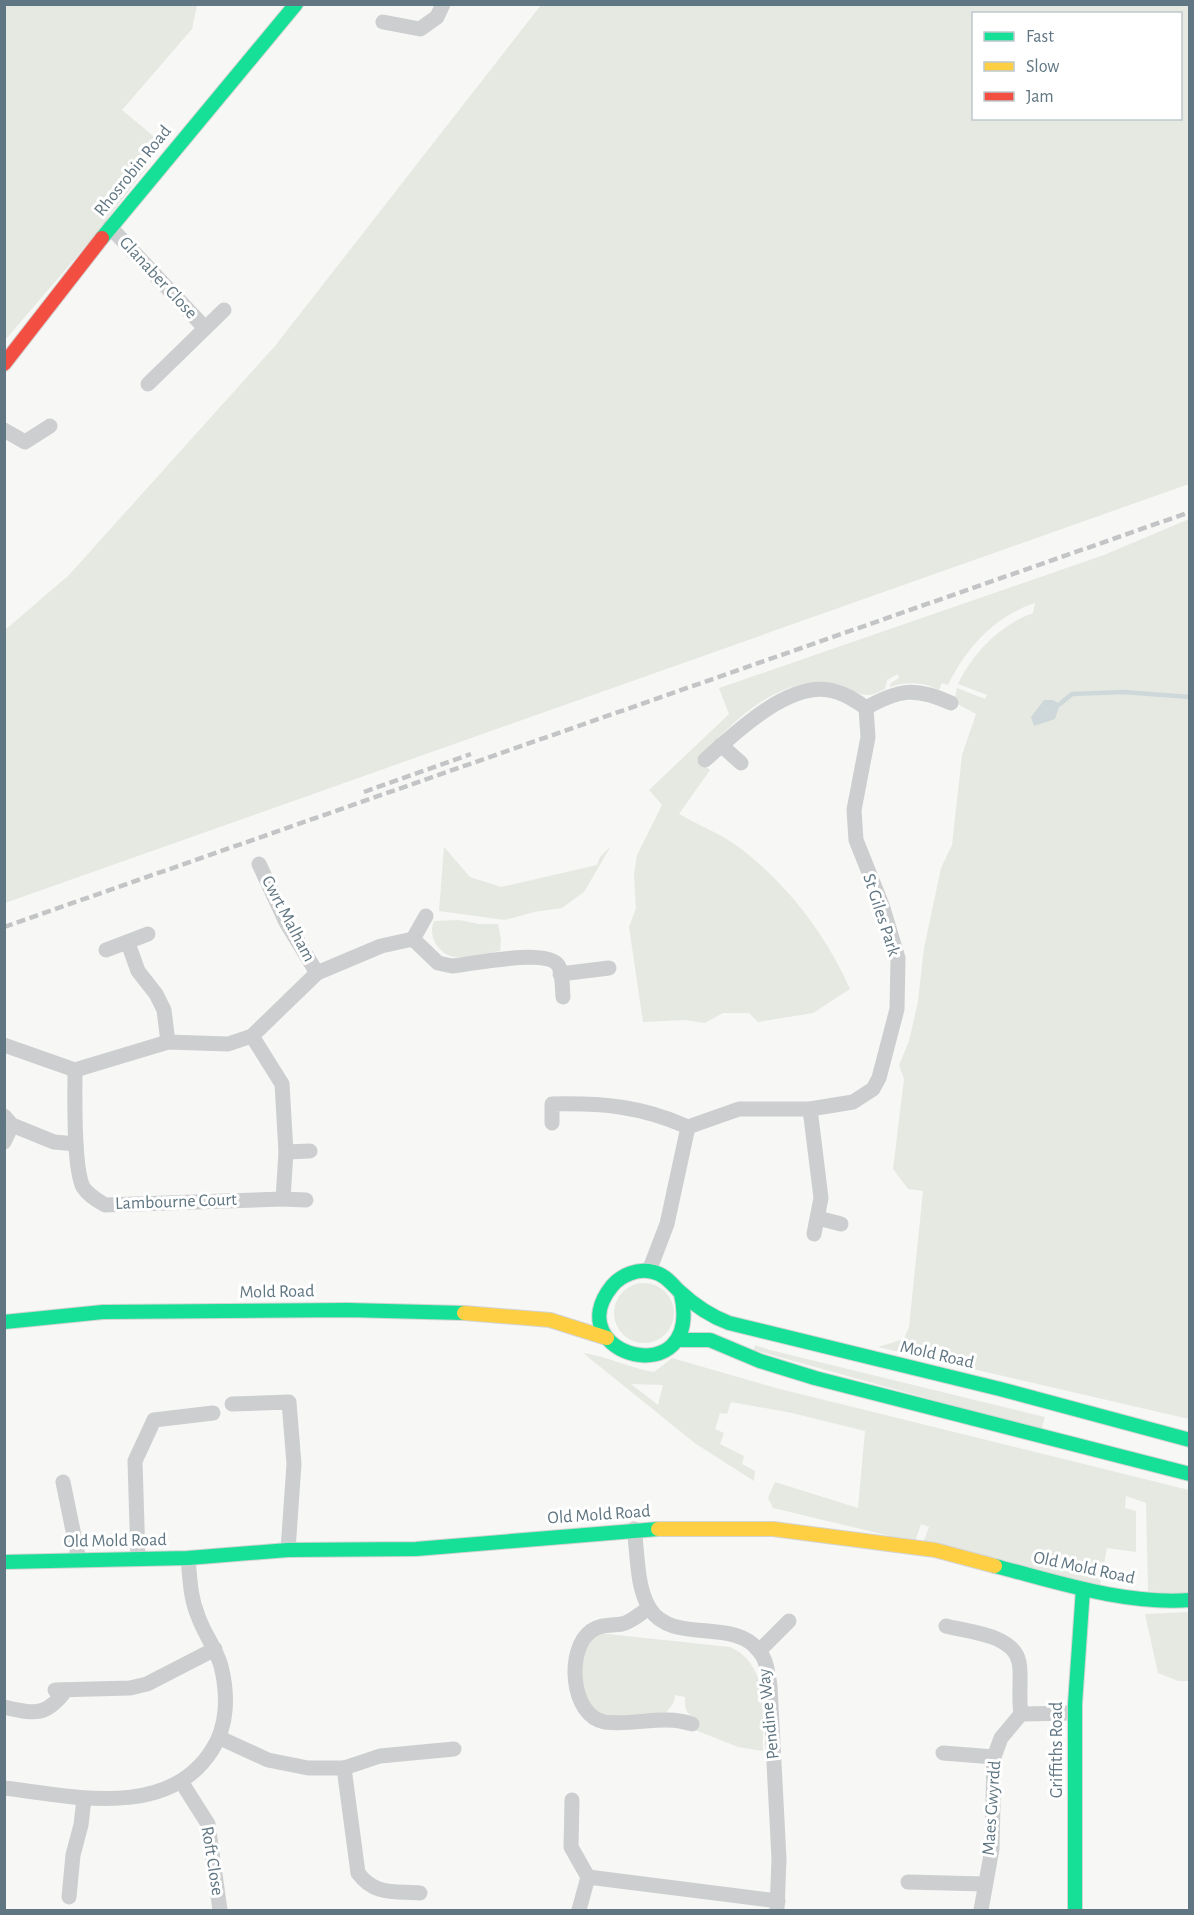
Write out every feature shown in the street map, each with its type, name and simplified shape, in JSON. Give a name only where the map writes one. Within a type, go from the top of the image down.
[{"type":"main road","name":"Rhosrobin Road","points":[[4,364],[110,227],[296,4]]},
{"type":"main road","points":[[634,1271],[649,1271],[668,1279],[681,1294],[686,1317],[678,1340],[668,1349],[642,1357],[623,1352],[607,1338],[600,1319],[603,1298],[610,1286],[621,1276],[634,1271]]},
{"type":"main road","name":"Mold Road","points":[[681,1294],[718,1319],[748,1328],[1000,1389],[1190,1440]]},
{"type":"main road","name":"Mold Road","points":[[550,1320],[579,1311],[603,1298]]},
{"type":"main road","name":"Mold Road","points":[[4,1322],[103,1312],[348,1310],[475,1314],[550,1320],[607,1338]]},
{"type":"main road","points":[[678,1340],[710,1340],[760,1361],[815,1378],[1190,1474]]},
{"type":"main road","name":"Old Mold Road","points":[[4,1562],[188,1558],[288,1550],[416,1549],[634,1528],[773,1529],[935,1550],[1083,1589],[1165,1602],[1190,1600]]},
{"type":"main road","name":"Griffiths Road","points":[[1075,1911],[1075,1713],[1083,1589]]},
{"type":"street","points":[[382,22],[420,29],[437,17],[443,4]]},
{"type":"street","name":"Glanaber Close","points":[[110,227],[205,328]]},
{"type":"street","name":"Glanaber Close","points":[[148,384],[224,310]]},
{"type":"street","points":[[4,430],[25,442],[50,426]]},
{"type":"street","points":[[705,760],[735,731],[782,701],[812,690],[829,690],[850,696],[866,708],[902,691],[926,692],[951,703]]},
{"type":"street","name":"St Giles Park","points":[[688,1127],[739,1109],[810,1109],[853,1102],[873,1089],[879,1078],[897,1009],[898,958],[882,905],[861,855],[855,825],[854,810],[867,737],[866,708]]},
{"type":"street","points":[[721,745],[741,763]]},
{"type":"street","name":"Cwrt Malham","points":[[259,864],[286,922],[317,973]]},
{"type":"street","points":[[4,1045],[75,1070],[168,1042],[228,1044],[252,1036],[317,973],[381,945],[413,939],[426,916]]},
{"type":"street","points":[[106,950],[148,934]]},
{"type":"street","points":[[413,939],[438,963],[452,966],[512,951],[545,957],[559,966],[563,997]]},
{"type":"street","points":[[128,943],[138,971],[156,994],[164,1010],[168,1042]]},
{"type":"street","points":[[560,974],[589,977],[609,968]]},
{"type":"street","points":[[252,1036],[282,1084],[286,1152],[283,1199]]},
{"type":"street","name":"Lambourne Court","points":[[75,1070],[76,1144],[82,1186],[91,1196],[105,1204],[306,1200]]},
{"type":"street","points":[[552,1123],[552,1104],[599,1103],[661,1115],[688,1127],[667,1224],[649,1271]]},
{"type":"street","points":[[810,1109],[820,1187],[818,1218],[814,1234]]},
{"type":"street","points":[[4,1142],[8,1121],[54,1143],[76,1144]]},
{"type":"street","points":[[286,1152],[310,1151]]},
{"type":"street","points":[[818,1218],[841,1224]]},
{"type":"street","points":[[232,1404],[289,1402],[294,1464],[288,1550]]},
{"type":"street","points":[[138,1559],[135,1461],[154,1420],[213,1413]]},
{"type":"street","points":[[63,1482],[79,1560]]},
{"type":"street","points":[[634,1528],[642,1594],[649,1608],[629,1621],[605,1624],[584,1638],[577,1658],[576,1693],[580,1704],[589,1715],[604,1722],[676,1719],[692,1724]]},
{"type":"street","points":[[4,1788],[84,1798],[133,1797],[182,1782],[205,1763],[220,1738],[225,1714],[224,1696],[221,1666],[198,1617],[191,1593],[188,1558]]},
{"type":"street","name":"Pendine Way","points":[[649,1608],[663,1622],[739,1638],[759,1651],[767,1667],[780,1859],[777,1906]]},
{"type":"street","points":[[759,1651],[789,1621]]},
{"type":"street","points":[[957,1625],[1003,1641],[1014,1649],[1019,1662],[1017,1690],[1021,1714],[1075,1713]]},
{"type":"street","points":[[4,1707],[40,1713],[55,1706],[60,1690],[130,1688],[147,1684],[215,1649]]},
{"type":"street","name":"Maes Gwyrdd","points":[[981,1911],[992,1849],[994,1758],[1001,1738],[1021,1714]]},
{"type":"street","points":[[220,1738],[268,1760],[308,1768],[344,1767],[380,1756],[454,1749]]},
{"type":"street","points":[[943,1752],[994,1758]]},
{"type":"street","points":[[344,1767],[358,1873],[367,1885],[384,1891],[420,1893]]},
{"type":"street","name":"Roft Close","points":[[182,1782],[208,1824],[220,1911]]},
{"type":"street","points":[[69,1897],[73,1855],[81,1825],[84,1798]]},
{"type":"street","points":[[572,1800],[571,1847],[588,1877],[579,1911]]},
{"type":"street","points":[[588,1877],[777,1906]]},
{"type":"street","points":[[908,1882],[984,1884]]},
{"type":"shaded area","points":[[5,5],[197,5],[192,29],[122,110],[157,139],[147,167],[91,240],[5,340]]},
{"type":"shaded area","points":[[541,5],[1189,5],[1189,484],[5,903],[5,630],[69,575],[275,346]]},
{"type":"shaded area","points":[[1189,519],[1189,1419],[878,1347],[904,1339],[909,1327],[923,1191],[908,1189],[893,1169],[904,1079],[899,1065],[909,1041],[918,1001],[924,948],[941,868],[952,845],[962,755],[976,714],[954,702],[957,688],[985,699],[987,695],[958,684],[971,662],[989,641],[1009,625],[1033,613],[1035,603],[1007,616],[983,635],[964,658],[948,685],[942,683],[939,690],[915,683],[890,687],[891,683],[899,678],[898,674],[887,680],[885,689],[870,695],[860,694],[833,683],[812,683],[792,687],[774,694],[741,717],[697,760],[710,770],[679,814],[733,843],[774,877],[804,911],[817,930],[850,989],[813,1013],[758,1022],[749,1013],[723,1013],[705,1023],[685,1020],[643,1022],[629,927],[636,908],[634,875],[637,855],[662,805],[649,790],[729,714],[719,688],[1104,555]]},
{"type":"shaded area","points":[[1044,700],[1053,700],[1060,704],[1055,719],[1034,726],[1031,717]]},
{"type":"shaded area","points":[[611,846],[584,892],[562,908],[534,912],[505,920],[439,911],[444,847],[470,877],[501,887],[597,865],[600,857]]},
{"type":"shaded area","points":[[459,920],[479,924],[498,924],[501,940],[500,951],[461,957],[444,953],[433,938],[434,921]]},
{"type":"shaded area","points":[[644,1283],[661,1288],[669,1296],[674,1313],[669,1330],[661,1338],[644,1343],[627,1338],[619,1330],[614,1313],[619,1296],[627,1288]]},
{"type":"shaded area","points":[[755,1345],[1045,1417],[1041,1430],[754,1350]]},
{"type":"shaded area","points":[[583,1353],[654,1372],[672,1358],[776,1388],[1189,1490],[1189,1592],[1182,1595],[1148,1591],[1146,1503],[1126,1496],[1125,1508],[1136,1511],[1136,1552],[1107,1548],[1100,1585],[923,1543],[929,1527],[921,1524],[915,1542],[773,1508],[768,1498],[775,1482],[858,1508],[865,1431],[792,1413],[731,1402],[727,1414],[720,1413],[715,1429],[724,1433],[720,1444],[744,1456],[742,1464],[755,1471],[754,1481],[696,1444]],"holes":[[[631,1384],[663,1385],[658,1405]]]},
{"type":"shaded area","points":[[1189,1612],[1189,1681],[1178,1681],[1158,1673],[1145,1614]]},
{"type":"shaded area","points":[[598,1633],[730,1647],[743,1655],[758,1678],[761,1692],[763,1751],[738,1747],[695,1730],[697,1719],[686,1711],[685,1697],[675,1695],[674,1702],[666,1713],[618,1717],[590,1710],[584,1689],[582,1662],[586,1646]]},
{"type":"waterway","points":[[1060,704],[1072,694],[1123,692],[1190,697]]},
{"type":"railway","points":[[4,927],[1190,512]]},
{"type":"railway","points":[[364,792],[471,754]]},
{"type":"traffic: fast","points":[[102,238],[296,4]]},
{"type":"traffic: fast","points":[[681,1294],[682,1326],[672,1345],[655,1354],[634,1354],[615,1346],[602,1331],[600,1310],[612,1286],[630,1273],[653,1272],[664,1277],[702,1309],[729,1323],[1000,1389],[1190,1440]]},
{"type":"traffic: fast","points":[[4,1322],[103,1312],[348,1310],[464,1313]]},
{"type":"traffic: fast","points":[[678,1340],[710,1340],[760,1361],[815,1378],[1190,1474]]},
{"type":"traffic: fast","points":[[4,1562],[188,1558],[288,1550],[416,1549],[658,1529]]},
{"type":"traffic: fast","points":[[995,1566],[1116,1596],[1166,1601],[1190,1600]]},
{"type":"traffic: fast","points":[[1075,1910],[1075,1704],[1083,1589]]},
{"type":"traffic: slow","points":[[464,1313],[550,1320],[607,1338]]},
{"type":"traffic: slow","points":[[658,1529],[773,1529],[935,1550],[995,1566]]},
{"type":"traffic: jam","points":[[4,364],[102,238]]}]
